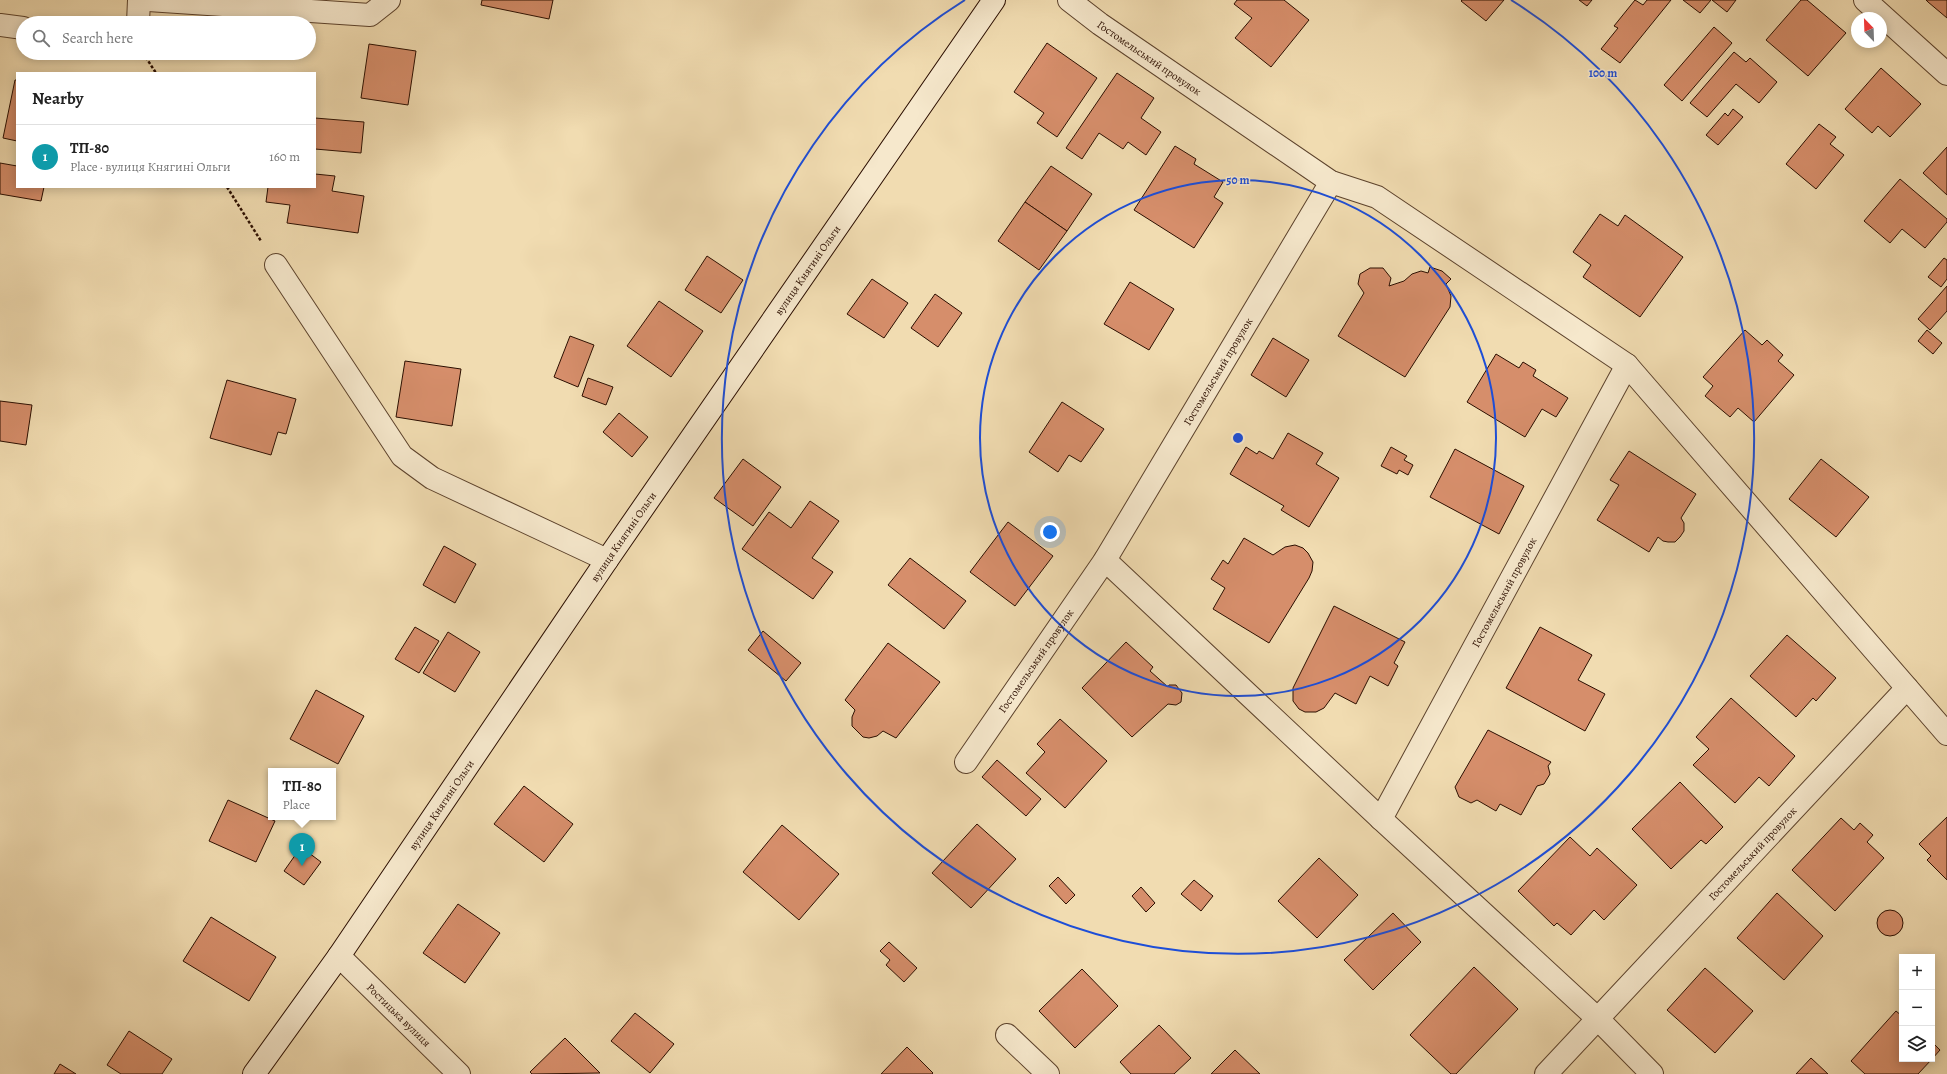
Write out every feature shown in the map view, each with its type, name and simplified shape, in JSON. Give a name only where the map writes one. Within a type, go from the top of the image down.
[{"type":"street","points":[[139,16],[140,0]]},
{"type":"street","points":[[148,0],[370,15],[389,0]]},
{"type":"street","name":"вулиця Княгині Ольги","points":[[254,1074],[339,956],[606,560],[994,0]]},
{"type":"street","name":"Гостомельський провулок","points":[[1069,0],[1107,28],[1331,182],[1377,197],[1627,365],[1947,734]]},
{"type":"street","points":[[1865,0],[1947,74]]},
{"type":"street","points":[[0,25],[16,27]]},
{"type":"street","name":"Гостомельський провулок","points":[[966,762],[1105,560],[1331,182]]},
{"type":"street","points":[[276,265],[402,456],[432,478],[606,560]]},
{"type":"street","name":"Гостомельський провулок","points":[[1381,819],[1627,365]]},
{"type":"street","points":[[1105,560],[1381,819],[1598,1019],[1652,1074]]},
{"type":"street","name":"Гостомельський провулок","points":[[1546,1074],[1907,688]]},
{"type":"street","name":"Ростицька вулиця","points":[[339,956],[459,1074]]},
{"type":"street","points":[[1007,1035],[1048,1074]]},
{"type":"path","points":[[148,60],[155,72]]},
{"type":"path","points":[[228,188],[276,265]]},
{"type":"building","points":[[482,0],[553,0],[549,19],[481,5]]},
{"type":"building","points":[[1237,0],[1284,0],[1309,20],[1271,67],[1235,38],[1252,18],[1234,4]]},
{"type":"building","points":[[1504,0],[1486,21],[1461,1]]},
{"type":"building","points":[[1579,0],[1592,0],[1587,6]]},
{"type":"building","points":[[1635,0],[1643,5],[1647,0],[1671,0],[1620,63],[1601,49],[1618,28],[1614,26]]},
{"type":"building","points":[[1683,0],[1711,0],[1700,13]]},
{"type":"building","points":[[1712,0],[1736,0],[1727,12]]},
{"type":"building","points":[[1801,0],[1807,0],[1846,33],[1808,76],[1766,40]]},
{"type":"building","points":[[1926,0],[1947,0],[1947,18],[1928,2]]},
{"type":"building","points":[[247,13],[289,16],[247,16]]},
{"type":"building","points":[[1714,27],[1732,43],[1682,101],[1664,85]]},
{"type":"building","points":[[1047,43],[1097,78],[1057,137],[1037,123],[1044,113],[1014,92]]},
{"type":"building","points":[[369,44],[416,51],[408,105],[361,98]]},
{"type":"building","points":[[1734,52],[1746,62],[1750,58],[1777,82],[1759,103],[1736,84],[1707,117],[1690,103]]},
{"type":"building","points":[[1881,68],[1921,104],[1890,137],[1878,126],[1872,133],[1845,109]]},
{"type":"building","points":[[1117,73],[1154,98],[1141,118],[1161,132],[1146,155],[1128,142],[1123,149],[1099,133],[1082,159],[1066,148]]},
{"type":"building","points":[[15,80],[16,80],[16,141],[3,138]]},
{"type":"building","points":[[1733,109],[1743,117],[1718,145],[1706,135],[1725,113],[1728,116]]},
{"type":"building","points":[[316,118],[364,122],[361,153],[316,149]]},
{"type":"building","points":[[1819,124],[1836,137],[1830,144],[1844,155],[1816,189],[1786,164]]},
{"type":"building","points":[[1175,146],[1196,159],[1194,164],[1223,182],[1214,197],[1223,203],[1194,248],[1134,210]]},
{"type":"building","points":[[1947,147],[1947,195],[1923,173]]},
{"type":"building","points":[[0,163],[16,166],[16,188],[44,188],[41,201],[0,194]]},
{"type":"building","points":[[1051,166],[1092,194],[1067,231],[1025,202]]},
{"type":"building","points":[[316,174],[335,176],[332,191],[364,196],[358,233],[287,223],[290,205],[266,202],[268,188],[316,188]]},
{"type":"building","points":[[1900,179],[1947,219],[1947,222],[1925,248],[1902,229],[1890,243],[1864,221]]},
{"type":"building","points":[[1025,202],[1067,231],[1039,270],[998,241]]},
{"type":"building","points":[[1600,214],[1618,226],[1625,215],[1683,257],[1640,317],[1583,277],[1591,265],[1573,252]]},
{"type":"building","points":[[707,256],[743,280],[721,313],[685,290]]},
{"type":"building","points":[[1944,258],[1947,260],[1947,279],[1941,287],[1928,277]]},
{"type":"building","points":[[1430,267],[1442,271],[1451,279],[1446,284],[1451,296],[1450,307],[1405,377],[1338,336],[1364,293],[1358,284],[1360,274],[1370,268],[1383,268],[1391,278],[1389,286],[1404,281],[1412,274],[1421,271],[1428,273]]},
{"type":"building","points":[[872,279],[908,303],[884,338],[847,314]]},
{"type":"building","points":[[1130,282],[1174,309],[1149,350],[1104,324]]},
{"type":"building","points":[[1947,286],[1947,311],[1930,330],[1918,319]]},
{"type":"building","points":[[935,294],[962,313],[938,347],[911,328]]},
{"type":"building","points":[[659,301],[703,331],[671,377],[627,346]]},
{"type":"building","points":[[1745,330],[1762,345],[1767,340],[1783,355],[1778,361],[1794,375],[1754,422],[1738,408],[1730,417],[1705,396],[1713,386],[1703,377]]},
{"type":"building","points":[[1927,330],[1942,343],[1933,354],[1918,341]]},
{"type":"building","points":[[570,336],[594,345],[578,387],[554,377]]},
{"type":"building","points":[[1273,338],[1309,360],[1286,397],[1251,375]]},
{"type":"building","points":[[1496,354],[1519,368],[1523,362],[1536,370],[1533,376],[1568,398],[1556,417],[1542,409],[1525,437],[1467,402]]},
{"type":"building","points":[[405,361],[461,369],[452,426],[396,417]]},
{"type":"building","points":[[588,378],[613,387],[606,405],[582,396]]},
{"type":"building","points":[[227,380],[296,399],[286,434],[278,432],[271,455],[210,438]]},
{"type":"building","points":[[0,401],[32,405],[26,445],[0,441]]},
{"type":"building","points":[[1062,402],[1104,429],[1081,462],[1069,455],[1058,472],[1029,452]]},
{"type":"building","points":[[619,413],[648,437],[632,457],[603,432]]},
{"type":"building","points":[[1288,433],[1323,453],[1316,464],[1339,478],[1309,527],[1281,510],[1284,506],[1230,474],[1246,447],[1257,454],[1259,451],[1273,459]]},
{"type":"building","points":[[1391,447],[1407,456],[1404,460],[1413,465],[1408,475],[1399,470],[1397,474],[1381,466]]},
{"type":"building","points":[[1455,449],[1524,486],[1499,534],[1430,497]]},
{"type":"building","points":[[1629,451],[1696,494],[1681,518],[1684,523],[1684,531],[1680,537],[1675,542],[1668,542],[1663,541],[1658,537],[1649,552],[1597,520],[1619,485],[1610,480]]},
{"type":"building","points":[[743,459],[781,487],[753,526],[714,498]]},
{"type":"building","points":[[1821,459],[1869,497],[1836,537],[1789,499]]},
{"type":"building","points":[[810,501],[839,521],[812,558],[833,572],[813,599],[742,549],[769,512],[791,528]]},
{"type":"building","points":[[1008,522],[1053,556],[1015,606],[970,572]]},
{"type":"building","points":[[1244,538],[1273,555],[1285,547],[1295,545],[1303,548],[1313,562],[1312,571],[1309,578],[1269,643],[1213,609],[1225,588],[1211,579],[1223,560],[1228,564]]},
{"type":"building","points":[[444,546],[476,564],[455,603],[423,585]]},
{"type":"building","points":[[910,558],[966,601],[944,629],[888,585]]},
{"type":"building","points":[[1334,606],[1405,642],[1394,663],[1398,666],[1388,686],[1370,676],[1356,704],[1335,693],[1324,708],[1316,712],[1305,712],[1299,709],[1293,701],[1293,688]]},
{"type":"building","points":[[415,627],[439,641],[419,673],[395,659]]},
{"type":"building","points":[[1540,627],[1592,655],[1578,680],[1605,694],[1585,731],[1506,688]]},
{"type":"building","points":[[763,631],[801,663],[786,681],[748,650]]},
{"type":"building","points":[[448,632],[480,652],[455,692],[423,673]]},
{"type":"building","points":[[1787,635],[1836,678],[1816,701],[1813,698],[1796,717],[1750,676]]},
{"type":"building","points":[[1126,642],[1153,667],[1150,671],[1168,687],[1169,685],[1176,685],[1182,693],[1181,702],[1176,705],[1168,704],[1132,737],[1082,688]]},
{"type":"building","points":[[888,643],[940,682],[896,738],[883,731],[877,736],[869,738],[863,737],[852,726],[852,717],[855,710],[845,700]]},
{"type":"building","points":[[316,690],[364,716],[338,764],[290,739]]},
{"type":"building","points":[[1731,698],[1795,756],[1769,786],[1759,777],[1735,803],[1693,765],[1709,749],[1696,737]]},
{"type":"building","points":[[1060,719],[1107,761],[1065,808],[1026,773],[1045,752],[1037,744]]},
{"type":"building","points":[[1488,730],[1551,762],[1548,766],[1550,774],[1544,784],[1537,786],[1521,815],[1500,804],[1496,811],[1477,800],[1471,803],[1459,797],[1455,787]]},
{"type":"building","points":[[997,760],[1041,799],[1026,816],[982,777]]},
{"type":"building","points":[[1680,782],[1723,827],[1706,844],[1701,840],[1671,869],[1632,829]]},
{"type":"building","points":[[524,786],[573,824],[544,862],[494,824]]},
{"type":"building","points":[[228,800],[268,818],[268,820],[275,821],[256,862],[209,841]]},
{"type":"building","points":[[1947,817],[1947,880],[1927,860],[1931,856],[1919,844]]},
{"type":"building","points":[[1841,818],[1854,830],[1860,823],[1873,835],[1867,842],[1884,858],[1835,911],[1792,870]]},
{"type":"building","points":[[977,824],[1016,859],[971,908],[932,873]]},
{"type":"building","points":[[782,825],[839,874],[799,920],[743,872]]},
{"type":"building","points":[[1570,837],[1590,856],[1597,848],[1637,885],[1604,920],[1594,910],[1571,935],[1557,923],[1554,926],[1518,891]]},
{"type":"building","points":[[301,847],[321,862],[304,885],[284,871]]},
{"type":"building","points":[[1319,858],[1358,895],[1317,938],[1278,901]]},
{"type":"building","points":[[1058,877],[1075,895],[1066,904],[1049,886]]},
{"type":"building","points":[[1194,880],[1213,896],[1201,911],[1181,894]]},
{"type":"building","points":[[1141,887],[1155,903],[1146,912],[1132,896]]},
{"type":"building","points":[[1777,893],[1823,936],[1784,980],[1737,938]]},
{"type":"building","points":[[458,904],[500,933],[465,983],[423,953]]},
{"type":"building","points":[[1890,910],[1899,914],[1903,923],[1899,932],[1890,936],[1881,932],[1877,923],[1881,914]]},
{"type":"building","points":[[1393,913],[1421,942],[1373,990],[1344,960]]},
{"type":"building","points":[[211,917],[276,957],[249,1001],[183,961]]},
{"type":"building","points":[[889,942],[917,968],[904,982],[886,965],[890,960],[880,951]]},
{"type":"building","points":[[1474,967],[1518,1009],[1456,1074],[1451,1074],[1410,1035]]},
{"type":"building","points":[[1705,968],[1753,1011],[1715,1053],[1667,1010]]},
{"type":"building","points":[[1082,969],[1118,1006],[1075,1048],[1039,1011]]},
{"type":"building","points":[[1896,1011],[1899,1014],[1899,1062],[1929,1062],[1918,1074],[1865,1074],[1851,1061]]},
{"type":"building","points":[[635,1013],[674,1044],[650,1073],[611,1041]]},
{"type":"building","points":[[1159,1025],[1191,1058],[1174,1074],[1131,1074],[1120,1062]]},
{"type":"building","points":[[129,1031],[172,1059],[162,1074],[121,1074],[107,1065]]},
{"type":"building","points":[[565,1038],[600,1073],[532,1074],[530,1072]]},
{"type":"building","points":[[1935,1045],[1940,1050],[1935,1056]]},
{"type":"building","points":[[907,1047],[933,1073],[881,1074]]},
{"type":"building","points":[[1235,1050],[1260,1074],[1211,1074]]},
{"type":"building","points":[[1811,1058],[1828,1074],[1796,1074]]},
{"type":"building","points":[[60,1064],[76,1074],[54,1074]]},
{"type":"place","name":"ТП-80","points":[[302,866]]}]
